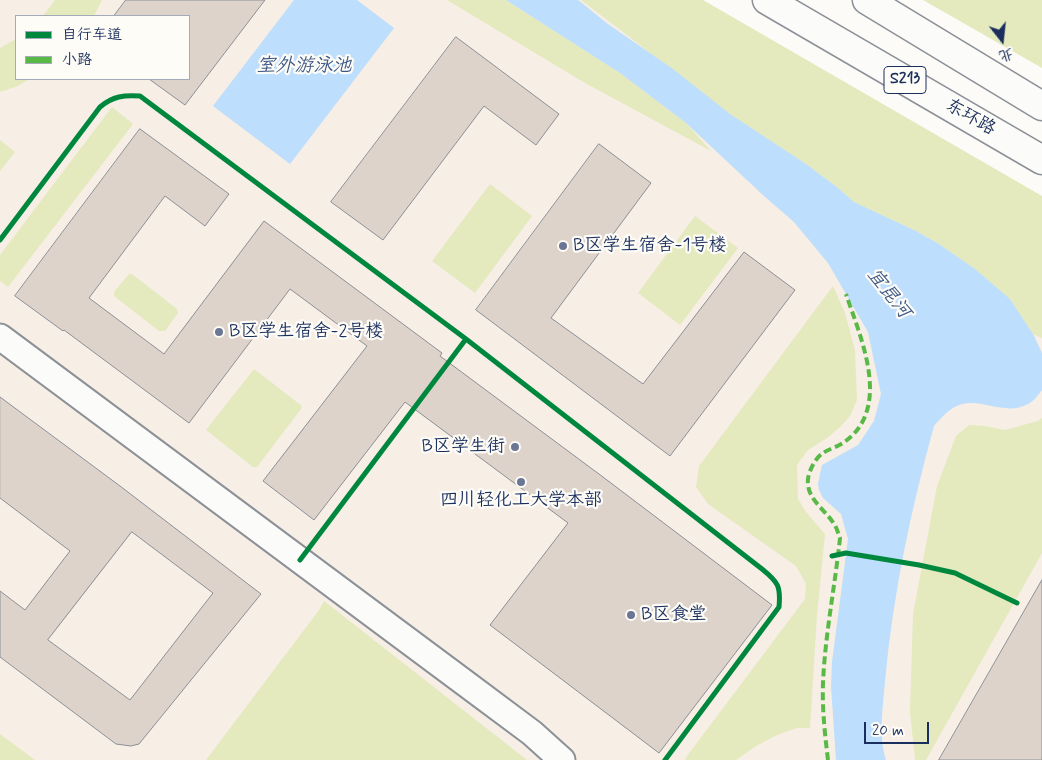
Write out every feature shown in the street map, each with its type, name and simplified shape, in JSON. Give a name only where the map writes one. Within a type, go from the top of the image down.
[{"type":"highway","name":"东环路","points":[[767,0],[1042,160]]},
{"type":"highway","name":"S213","points":[[867,0],[1042,106]]},
{"type":"street","points":[[0,337],[457,677],[532,734],[562,760]]},
{"type":"shaded area","name":"四川轻化工大学本部","points":[[0,0],[676,0],[1042,204],[1042,760],[0,760]]},
{"type":"green space","points":[[55,0],[102,0],[94,15],[44,15]]},
{"type":"green space","points":[[447,0],[506,0],[620,73],[686,123],[711,151],[585,83]]},
{"type":"green space","points":[[581,0],[703,0],[1042,196],[1042,338],[1033,334],[1010,299],[975,269],[939,244],[916,231],[854,202],[806,164],[730,114]]},
{"type":"green space","points":[[923,0],[1042,0],[1042,68]]},
{"type":"green space","points":[[15,40],[15,80],[28,80],[18,86],[0,92],[0,48]]},
{"type":"green space","points":[[112,107],[133,124],[8,287],[0,281],[0,255]]},
{"type":"green space","points":[[0,140],[15,152],[0,171]]},
{"type":"green space","points":[[490,184],[532,216],[475,293],[432,261]]},
{"type":"green space","points":[[695,216],[738,248],[680,325],[638,293]]},
{"type":"green space","points":[[129,274],[132,274],[177,309],[178,313],[165,331],[159,331],[114,296],[114,292]]},
{"type":"green space","points":[[833,286],[845,313],[855,350],[857,400],[850,416],[840,427],[808,450],[797,465],[798,499],[806,512],[825,534],[817,615],[810,728],[797,728],[777,735],[756,746],[736,760],[685,760],[805,599],[806,584],[796,566],[708,504],[696,487],[699,466]]},
{"type":"green space","points":[[254,369],[302,406],[257,467],[253,467],[206,430]]},
{"type":"green space","points":[[1042,418],[1042,553],[926,760],[915,760],[910,712],[913,614],[937,486],[956,436],[969,425],[1005,430],[1038,421]]},
{"type":"green space","points":[[324,601],[527,760],[206,760]]},
{"type":"green space","points":[[0,734],[35,760],[0,760]]},
{"type":"water","name":"室外游泳池","points":[[294,0],[357,0],[394,28],[290,164],[213,106]]},
{"type":"water","name":"宜昆河","points":[[506,0],[578,0],[608,24],[673,69],[730,114],[806,164],[854,202],[916,231],[939,244],[975,269],[1010,299],[1033,334],[1042,353],[1042,390],[1034,400],[1020,407],[1011,408],[970,403],[958,405],[943,416],[934,426],[910,520],[888,648],[882,721],[882,741],[886,760],[836,760],[831,686],[832,662],[848,539],[841,514],[823,498],[818,484],[822,465],[858,445],[874,421],[881,394],[868,332],[828,263],[794,222],[686,123],[620,73]]},
{"type":"building","points":[[126,0],[265,0],[185,105],[150,80],[190,80],[190,15],[115,15]]},
{"type":"building","points":[[456,37],[559,114],[536,145],[484,106],[383,240],[331,202]]},
{"type":"building","points":[[140,129],[229,194],[205,226],[165,196],[89,298],[164,354],[264,221],[442,353],[440,356],[772,605],[659,753],[490,625],[568,523],[405,402],[314,520],[263,481],[367,346],[290,289],[189,423],[15,296]]},
{"type":"building","points":[[599,144],[651,183],[551,318],[643,384],[744,252],[795,290],[670,456],[476,310]]},
{"type":"building","points":[[0,397],[261,594],[139,744],[131,746],[116,744],[0,657],[0,591],[25,610],[70,551],[0,498]],"holes":[[[132,532],[213,593],[130,700],[48,640]]]},
{"type":"building","points":[[1042,580],[1042,760],[939,760]]},
{"type":"marked path","points":[[828,760],[823,712],[823,683],[840,538],[834,524],[813,498],[808,486],[808,479],[817,458],[843,443],[858,429],[867,412],[870,393],[869,373],[859,331],[846,294]]},
{"type":"cycle path","points":[[0,240],[100,107],[109,100],[119,97],[140,96],[466,339],[762,569],[772,577],[779,589],[779,607],[665,760]]},
{"type":"cycle path","points":[[300,560],[466,339]]},
{"type":"cycle path","points":[[832,556],[846,553],[955,573],[1017,603]]},
{"type":"place","name":"B区学生宿舍-1号楼","points":[[563,246]]},
{"type":"place","name":"B区学生宿舍-2号楼","points":[[219,332]]},
{"type":"place","name":"B区学生街","points":[[515,447]]},
{"type":"place","name":"四川轻化工大学本部","points":[[521,482]]},
{"type":"place","name":"B区食堂","points":[[631,615]]}]
